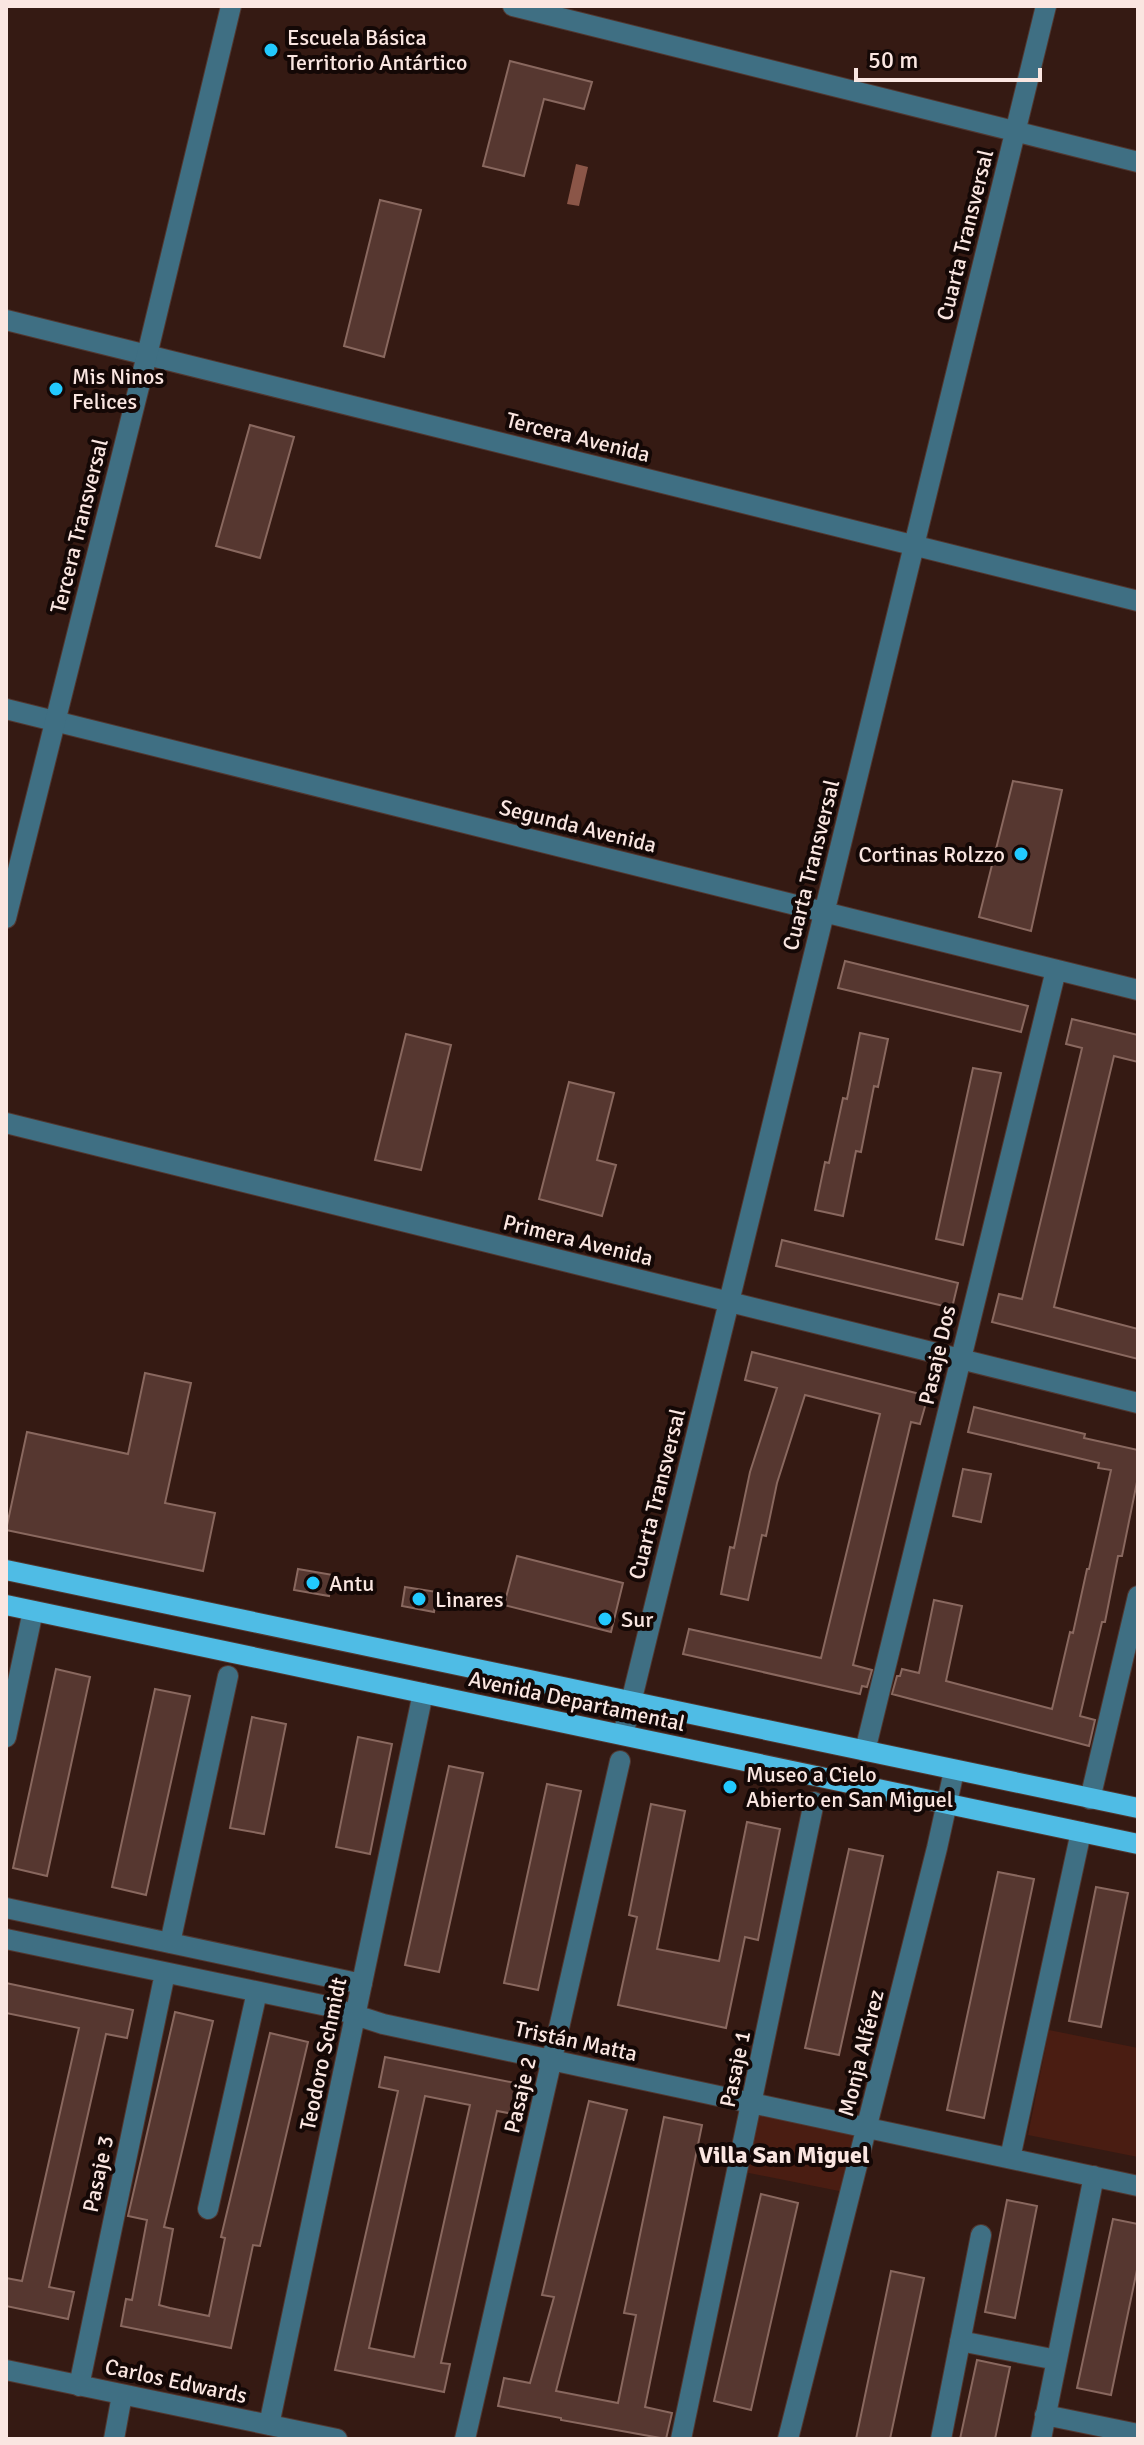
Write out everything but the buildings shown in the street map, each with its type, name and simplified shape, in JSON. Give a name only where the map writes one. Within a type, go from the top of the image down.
[{"type":"main road","name":"Avenida Departamental","points":[[6,1570],[1138,1808]]},
{"type":"main road","name":"Avenida Departamental","points":[[6,1605],[1138,1844]]},
{"type":"street","name":"Tercera Transversal","points":[[6,918],[231,6]]},
{"type":"street","points":[[513,6],[1138,162]]},
{"type":"street","name":"Cuarta Transversal","points":[[623,1735],[1046,6]]},
{"type":"street","name":"Tercera Avenida","points":[[6,320],[1138,601]]},
{"type":"street","name":"Segunda Avenida","points":[[6,709],[1138,990]]},
{"type":"street","name":"Pasaje Dos","points":[[865,1751],[1056,970]]},
{"type":"street","name":"Primera Avenida","points":[[6,1123],[1138,1403]]},
{"type":"street","points":[[1090,1799],[1138,1596]]},
{"type":"street","points":[[6,1737],[33,1611]]},
{"type":"street","points":[[170,1943],[228,1676]]},
{"type":"street","name":"Teodoro Schmidt","points":[[269,2425],[423,1693]]},
{"type":"street","name":"Pasaje 2","points":[[465,2439],[620,1761]]},
{"type":"street","name":"Monja Alférez","points":[[788,2439],[954,1771]]},
{"type":"street","name":"Pasaje 1","points":[[681,2439],[814,1802]]},
{"type":"street","points":[[1010,2158],[1081,1832]]},
{"type":"street","points":[[6,1908],[362,1984]]},
{"type":"street","name":"Tristán Matta","points":[[6,1939],[257,1992],[383,2024],[1138,2186]]},
{"type":"street","name":"Pasaje 3","points":[[79,2386],[165,1973]]},
{"type":"street","points":[[208,2209],[257,1992]]},
{"type":"street","points":[[1041,2439],[1094,2176]]},
{"type":"street","points":[[941,2439],[981,2235]]},
{"type":"street","points":[[960,2341],[1057,2360]]},
{"type":"street","name":"Carlos Edwards","points":[[6,2370],[337,2439]]},
{"type":"street","points":[[114,2439],[122,2395]]},
{"type":"street","points":[[1045,2415],[1138,2434]]},
{"type":"shaded area","points":[[576,164],[588,167],[579,206],[567,204]]},
{"type":"shaded area","points":[[1049,2030],[1138,2048],[1138,2157],[1028,2135]]},
{"type":"shaded area","points":[[756,2115],[855,2135],[844,2192],[744,2172]]},
{"type":"place","name":"Escuela Básica Territorio Antártico","points":[[271,50]]},
{"type":"place","name":"Mis Ninos Felices","points":[[56,389]]},
{"type":"place","name":"Cortinas Rolzzo","points":[[1021,854]]},
{"type":"place","name":"Antu","points":[[313,1583]]},
{"type":"place","name":"Linares","points":[[419,1599]]},
{"type":"place","name":"Sur","points":[[605,1619]]},
{"type":"place","name":"Museo a Cielo Abierto en San Miguel","points":[[730,1787]]},
{"type":"district","name":"Villa San Miguel","points":[[784,2155]]}]
